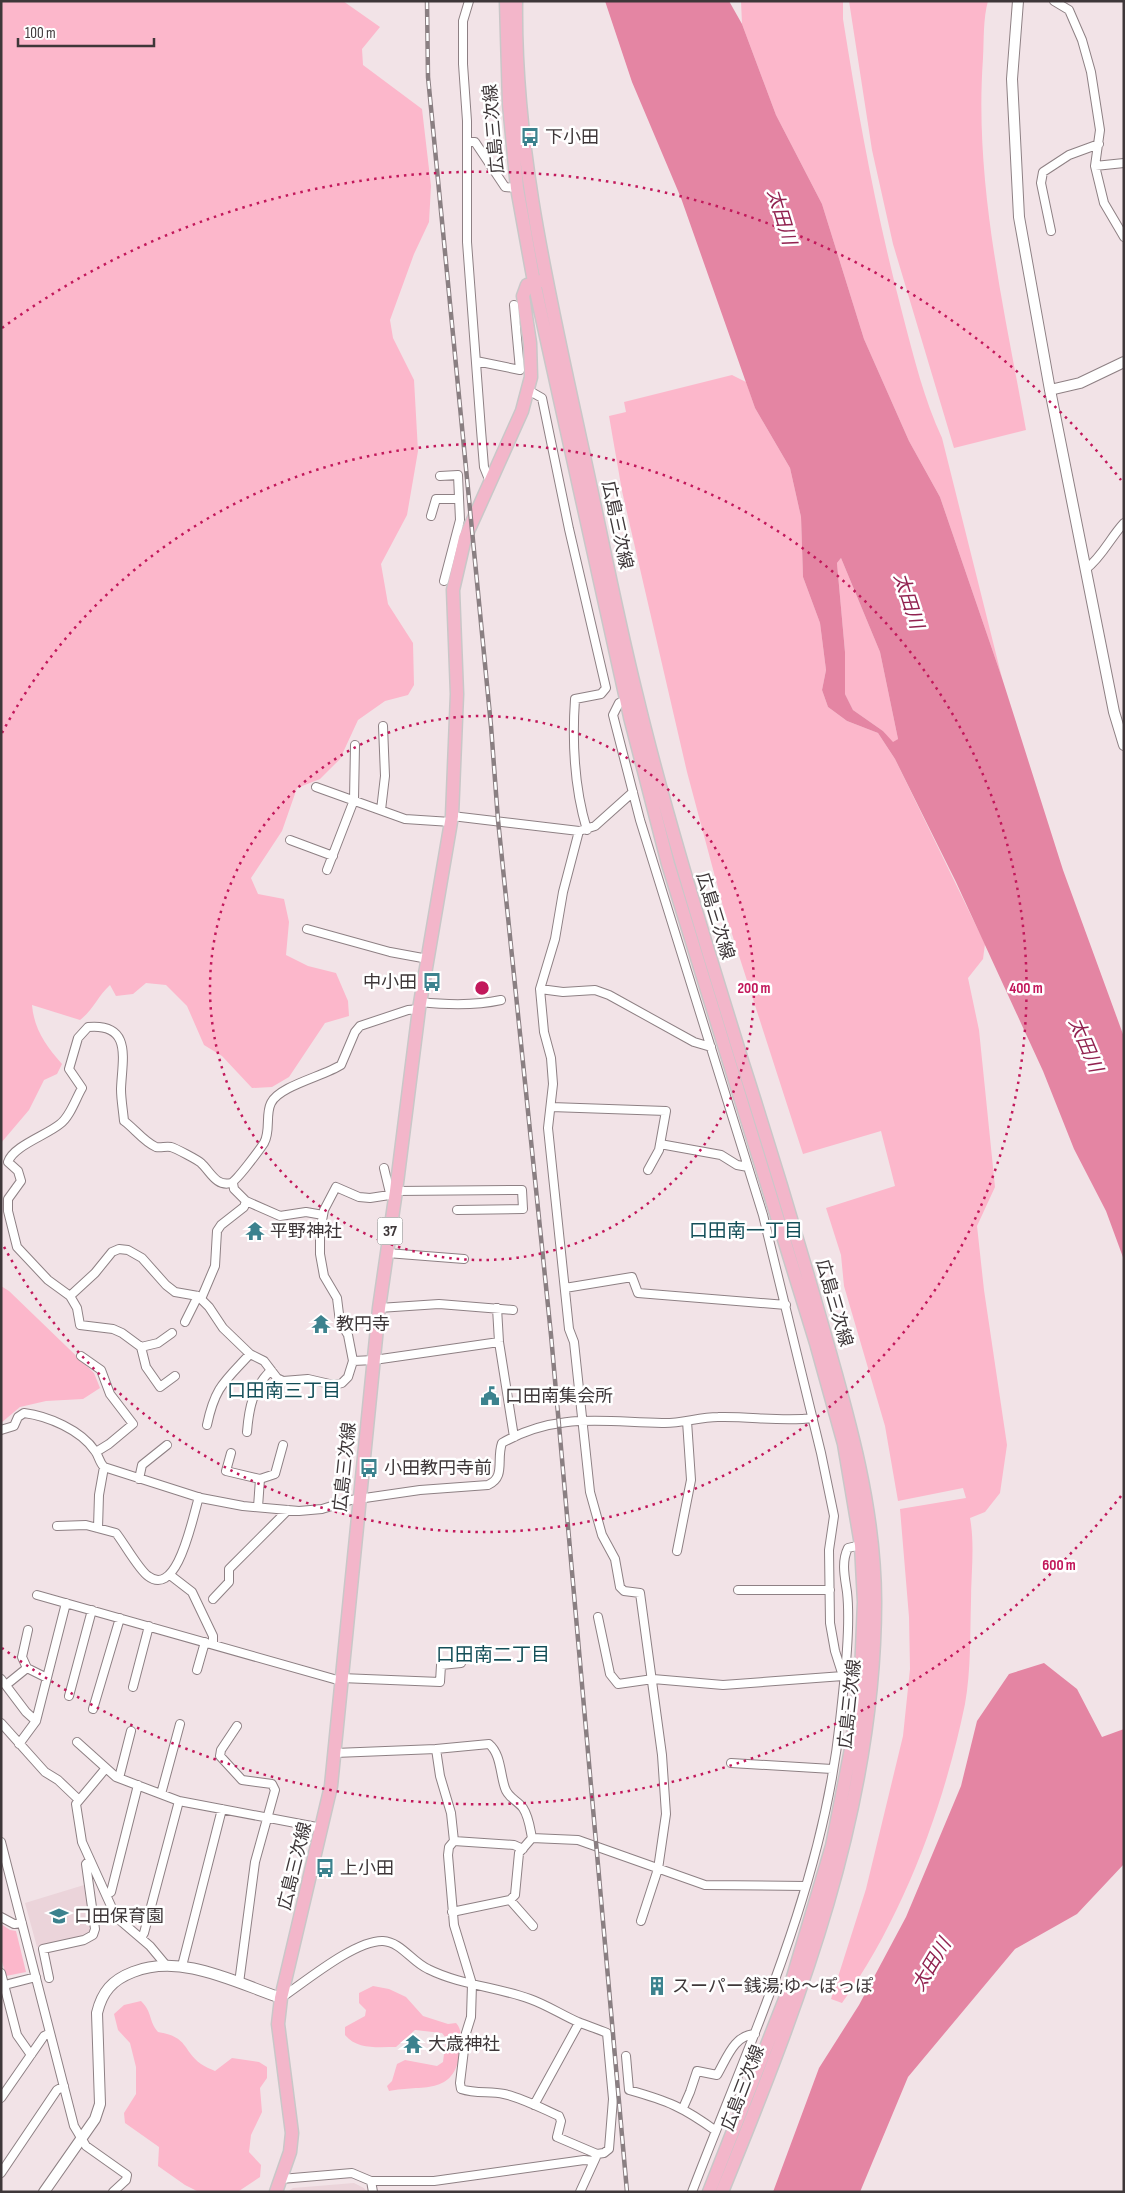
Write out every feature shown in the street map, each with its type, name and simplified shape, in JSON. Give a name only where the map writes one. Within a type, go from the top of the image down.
[{"type":"main road","name":"広島三次線","points":[[506,1],[509,104],[517,188],[540,281],[668,864],[816,1343],[844,1444],[866,1544],[875,1601],[872,1673],[863,1750],[844,1848],[801,1989],[722,2192]]},
{"type":"main road","name":"広島三次線","points":[[516,1],[520,102],[540,281]]},
{"type":"main road","name":"広島三次線","points":[[276,2192],[290,2152],[292,2133],[278,2024],[281,1998],[322,1828],[335,1753],[379,1308],[420,1005],[452,819],[457,694],[454,590],[458,550],[522,411],[531,377],[530,343],[523,296],[527,285],[540,281]]},
{"type":"main road","name":"広島三次線","points":[[709,2192],[791,1984],[832,1846],[851,1749],[861,1673],[866,1544]]},
{"type":"street","points":[[469,1],[464,21],[463,64],[467,142],[468,242],[484,467],[490,482]]},
{"type":"street","points":[[1018,1],[1012,79],[1019,217],[1050,390],[1114,712],[1124,745]]},
{"type":"street","points":[[1054,1],[1064,4],[1069,10],[1082,40],[1091,72],[1100,130],[1100,144],[1095,166],[1104,203],[1124,237]]},
{"type":"street","points":[[467,142],[475,142],[506,186],[517,188]]},
{"type":"street","points":[[1051,231],[1041,183],[1043,172],[1069,155],[1100,144]]},
{"type":"street","points":[[1095,166],[1124,163]]},
{"type":"street","points":[[476,361],[520,370],[514,305]]},
{"type":"street","points":[[1050,390],[1080,382],[1124,362]]},
{"type":"street","points":[[528,390],[542,398],[569,529],[606,688],[601,694],[575,699],[573,729],[576,759],[575,779],[583,831],[563,892],[555,938],[540,989],[544,1032],[552,1066],[553,1084],[548,1128],[569,1329],[574,1342],[590,1492],[602,1535],[615,1559],[620,1588],[624,1591],[640,1593],[662,1755],[666,1814],[658,1869],[641,1921]]},
{"type":"street","points":[[440,476],[458,475],[460,520],[458,550],[444,581]]},
{"type":"street","points":[[432,516],[436,499],[459,499]]},
{"type":"street","points":[[1086,569],[1095,563],[1124,523]]},
{"type":"street","points":[[631,698],[619,703],[613,714],[640,820],[748,1167],[786,1306],[813,1418],[834,1516],[829,1550],[830,1623],[835,1651],[843,1676]]},
{"type":"street","points":[[382,810],[385,776],[383,726]]},
{"type":"street","points":[[328,870],[354,800],[355,745]]},
{"type":"street","points":[[316,787],[405,819],[452,819],[583,831],[595,826],[634,792]]},
{"type":"street","points":[[290,840],[333,856]]},
{"type":"street","points":[[307,929],[390,952],[428,959]]},
{"type":"street","points":[[540,989],[563,992],[594,990],[609,996],[694,1042],[711,1047]]},
{"type":"street","points":[[172,1333],[158,1343],[141,1347],[113,1330],[80,1326],[77,1308],[70,1296],[48,1280],[17,1247],[8,1211],[8,1199],[21,1180],[18,1172],[8,1162],[10,1156],[18,1150],[62,1123],[82,1088],[69,1069],[78,1038],[88,1027],[98,1026],[111,1031],[122,1042],[124,1052],[121,1092],[124,1121],[157,1147],[172,1147],[201,1163],[207,1173],[220,1182],[233,1183],[238,1179],[264,1143],[268,1134],[271,1103],[279,1094],[341,1066],[355,1032],[360,1026],[420,1005],[466,1004],[501,1000]]},
{"type":"street","points":[[551,1107],[666,1111],[660,1144],[648,1170]]},
{"type":"street","points":[[660,1144],[721,1156],[737,1165],[748,1167]]},
{"type":"street","points":[[384,1168],[394,1192]]},
{"type":"street","points":[[233,1183],[234,1188],[246,1201],[280,1216],[306,1212],[323,1215]]},
{"type":"street","points":[[70,1296],[95,1272],[112,1252],[119,1249],[128,1250],[142,1258],[166,1285],[176,1292],[199,1298],[223,1328],[250,1354],[264,1361],[283,1381],[308,1379],[334,1385],[342,1383],[348,1377],[353,1361],[348,1335],[340,1322],[337,1298],[324,1276],[320,1254],[320,1231],[323,1215],[336,1187],[359,1197],[370,1198],[384,1197],[394,1192],[522,1190],[523,1209],[457,1210]]},
{"type":"street","points":[[186,1322],[215,1266],[218,1231],[221,1225],[242,1210],[246,1201]]},
{"type":"street","points":[[387,1252],[464,1259]]},
{"type":"street","points":[[565,1288],[632,1277],[638,1293],[786,1306]]},
{"type":"street","points":[[379,1308],[439,1304],[513,1310]]},
{"type":"street","points":[[497,1308],[499,1342],[514,1437]]},
{"type":"street","points":[[353,1361],[374,1360],[499,1342]]},
{"type":"street","points":[[141,1347],[146,1367],[160,1387],[175,1376]]},
{"type":"street","points":[[207,1425],[212,1401],[218,1388],[250,1354]]},
{"type":"street","points":[[81,1356],[101,1370],[113,1398],[133,1424],[96,1452]]},
{"type":"street","points":[[247,1432],[248,1415],[258,1382],[271,1370]]},
{"type":"street","points":[[1,1430],[14,1426],[18,1417],[24,1413],[39,1415],[78,1434],[96,1452],[98,1461],[104,1468],[199,1497],[288,1510],[322,1509],[360,1499],[420,1490],[488,1485],[496,1481],[500,1476],[498,1453],[502,1443],[547,1424],[581,1421],[664,1424],[715,1417],[797,1420],[813,1418]]},
{"type":"street","points":[[678,1551],[691,1480],[687,1421]]},
{"type":"street","points":[[139,1479],[142,1465],[167,1445]]},
{"type":"street","points":[[231,1453],[226,1471],[260,1479],[275,1474],[283,1445]]},
{"type":"street","points":[[98,1528],[99,1495],[104,1468]]},
{"type":"street","points":[[258,1507],[260,1479]]},
{"type":"street","points":[[57,1526],[86,1525],[116,1532],[150,1578],[154,1581],[163,1580],[170,1575],[181,1559],[199,1497]]},
{"type":"street","points":[[213,1599],[228,1582],[229,1569],[288,1510]]},
{"type":"street","points":[[692,2192],[768,2003],[806,1886],[832,1769],[840,1722],[848,1606],[843,1557],[848,1548],[866,1544]]},
{"type":"street","points":[[170,1575],[192,1592],[213,1636],[213,1644]]},
{"type":"street","points":[[738,1590],[830,1590]]},
{"type":"street","points":[[37,1595],[341,1680],[440,1682],[442,1666],[461,1662]]},
{"type":"street","points":[[19,1744],[36,1721],[66,1603]]},
{"type":"street","points":[[69,1696],[92,1610]]},
{"type":"street","points":[[598,1617],[610,1674],[618,1684],[653,1679],[723,1685],[843,1676]]},
{"type":"street","points":[[94,1709],[120,1618]]},
{"type":"street","points":[[133,1687],[149,1626]]},
{"type":"street","points":[[28,1630],[22,1657],[26,1668],[47,1678]]},
{"type":"street","points":[[197,1670],[205,1642]]},
{"type":"street","points":[[26,1668],[3,1682],[26,1712],[36,1721]]},
{"type":"street","points":[[1,1723],[45,1772],[58,1780],[79,1800]]},
{"type":"street","points":[[161,1794],[180,1724]]},
{"type":"street","points":[[237,1726],[221,1750],[220,1756],[242,1780],[272,1784],[275,1790],[255,1862],[238,1983]]},
{"type":"street","points":[[120,1778],[131,1731]]},
{"type":"street","points":[[77,1742],[120,1778],[180,1801],[322,1828]]},
{"type":"street","points":[[335,1753],[436,1749],[489,1744],[495,1748],[505,1789],[510,1798],[522,1807],[528,1817],[532,1838]]},
{"type":"street","points":[[436,1749],[440,1776],[451,1813],[454,1841]]},
{"type":"street","points":[[732,1763],[832,1769]]},
{"type":"street","points":[[106,1768],[76,1804],[82,1842],[116,1917],[141,1938],[165,1964]]},
{"type":"street","points":[[106,1895],[112,1892],[138,1785]]},
{"type":"street","points":[[141,1938],[144,1934],[180,1801]]},
{"type":"street","points":[[182,1966],[222,1809]]},
{"type":"street","points":[[532,1838],[578,1840],[705,1885],[806,1886]]},
{"type":"street","points":[[452,1912],[510,1900],[515,1894],[519,1853],[532,1838]]},
{"type":"street","points":[[454,1841],[514,1845],[523,1849]]},
{"type":"street","points":[[454,1841],[449,1847],[448,1855],[452,1912],[472,1984],[471,2017],[466,2033],[460,2083],[461,2089],[472,2092],[504,2094],[559,2116],[561,2121],[557,2137],[596,2158]]},
{"type":"street","points":[[1,1842],[3,1858],[22,1923],[74,2126],[80,2139],[86,2146],[127,2174],[126,2180],[113,2192]]},
{"type":"street","points":[[49,1978],[43,1949],[84,1940],[93,1935],[95,1930],[86,1864],[90,1860]]},
{"type":"street","points":[[510,1900],[532,1926]]},
{"type":"street","points":[[1,1918],[14,1924],[22,1923]]},
{"type":"street","points":[[44,2192],[95,2119],[100,2104],[97,2013],[100,1999],[108,1987],[122,1976],[144,1967],[165,1964],[182,1966],[281,1998],[338,1959],[372,1942],[385,1941],[399,1947],[420,1965],[472,1984],[531,1999],[579,2023],[607,2032],[613,2099],[608,2149],[596,2158],[434,2181],[371,2181],[352,2173],[281,2179]]},
{"type":"street","points":[[1,1973],[17,2035],[31,2055]]},
{"type":"street","points":[[3,1986],[36,1977]]},
{"type":"street","points":[[534,2105],[579,2023]]},
{"type":"street","points":[[2,2094],[44,2036],[50,2033]]},
{"type":"street","points":[[683,2108],[697,2071],[717,2074],[738,2040],[746,2035],[755,2034]]},
{"type":"street","points":[[626,2056],[629,2090],[683,2108],[716,2131]]},
{"type":"street","points":[[1,2172],[58,2090],[64,2086]]},
{"type":"street","points":[[580,2192],[596,2158]]},
{"type":"street","points":[[371,2181],[373,2192]]},
{"type":"shaded area","points":[[1,1],[343,1],[380,27],[362,49],[363,65],[422,109],[431,186],[429,222],[414,254],[390,320],[393,338],[414,380],[418,451],[407,515],[381,564],[388,604],[413,643],[414,685],[408,695],[385,701],[358,720],[340,759],[320,779],[297,788],[282,831],[251,878],[258,894],[284,899],[289,922],[286,955],[308,966],[336,973],[348,1001],[349,1016],[325,1023],[289,1077],[272,1087],[252,1088],[222,1056],[204,1045],[187,1006],[166,985],[146,983],[133,994],[116,996],[110,985],[80,1020],[32,1005],[35,1022],[42,1037],[62,1064],[57,1074],[44,1080],[29,1110],[1,1143]]},
{"type":"shaded area","points":[[741,1],[843,1],[843,19],[855,94],[885,242],[920,378],[942,438],[1002,678],[940,497],[909,441],[864,339],[822,204],[776,115],[742,24]]},
{"type":"shaded area","points":[[849,1],[988,1],[984,29],[981,105],[987,198],[1000,291],[1026,430],[954,448],[893,244],[872,150]]},
{"type":"shaded area","points":[[732,375],[746,382],[755,408],[790,468],[801,517],[803,577],[820,623],[826,670],[822,690],[828,707],[847,721],[878,733],[895,759],[985,944],[983,959],[968,978],[979,1030],[995,1187],[977,1226],[984,1290],[1007,1445],[1000,1493],[985,1512],[970,1518],[973,1549],[968,1679],[965,1704],[946,1782],[919,1860],[902,1898],[864,1970],[842,2003],[831,1999],[866,1889],[903,1736],[910,1669],[909,1617],[900,1509],[966,1498],[963,1488],[898,1501],[885,1426],[844,1286],[841,1255],[826,1208],[895,1186],[881,1131],[803,1154],[722,903],[687,772],[622,491],[609,416],[626,412],[624,402]]},
{"type":"shaded area","points":[[841,558],[880,652],[898,739],[893,743],[883,731],[853,710],[845,694],[845,652],[837,563]]},
{"type":"shaded area","points":[[1,1286],[9,1291],[94,1373],[100,1388],[83,1399],[46,1401],[20,1407],[1,1423]]},
{"type":"shaded area","name":"口田保育園","points":[[84,1885],[90,1930],[88,1935],[37,1947],[25,1903]]},
{"type":"shaded area","points":[[1,1924],[10,1930],[16,1931],[26,1972],[6,1976],[1,1958]]},
{"type":"shaded area","points":[[373,1986],[389,1989],[406,1997],[423,2016],[448,2024],[456,2023],[461,2033],[460,2052],[457,2066],[451,2076],[444,2082],[435,2086],[389,2091],[387,2086],[392,2081],[397,2064],[405,2060],[437,2066],[443,2062],[446,2038],[442,2033],[415,2030],[396,2047],[362,2045],[350,2040],[345,2035],[345,2027],[365,2016],[366,2010],[359,2003],[359,1993]]},
{"type":"shaded area","points":[[141,2001],[145,2005],[158,2032],[175,2037],[204,2066],[215,2071],[232,2058],[259,2062],[267,2067],[267,2078],[260,2088],[262,2112],[251,2135],[249,2152],[261,2165],[260,2177],[239,2191],[199,2192],[185,2185],[158,2166],[159,2147],[125,2123],[124,2113],[136,2094],[136,2067],[130,2043],[118,2030],[114,2014],[124,2005]]},
{"type":"shaded area","points":[[354,2183],[364,2188],[367,2192],[287,2192],[293,2188]]},
{"type":"water","name":"太田川","points":[[605,1],[729,1],[742,24],[776,115],[822,204],[864,339],[909,441],[940,497],[1002,678],[1063,870],[1124,1037],[1124,1260],[1106,1211],[1074,1149],[1043,1071],[956,882],[895,759],[878,733],[847,721],[828,707],[822,690],[826,670],[820,623],[803,577],[801,517],[790,468],[755,408],[681,198],[632,82]],"holes":[[[841,558],[880,652],[898,739],[893,742],[883,731],[853,710],[845,694],[845,652],[837,563]]]},
{"type":"water","name":"太田川","points":[[1044,1663],[1077,1689],[1102,1737],[1124,1729],[1124,1864],[1077,1914],[1015,1949],[908,2077],[860,2192],[773,2192],[819,2068],[859,2005],[906,1917],[961,1786],[977,1721],[1009,1674]]},
{"type":"railway","points":[[427,1],[428,77],[491,726],[498,820],[551,1335],[627,2192]]},
{"type":"place","name":"下小田","points":[[530,137]]},
{"type":"place","name":"中小田","points":[[432,982]]},
{"type":"place","name":"平野神社","points":[[255,1231]]},
{"type":"place","name":"教円寺","points":[[321,1324]]},
{"type":"place","name":"口田南集会所","points":[[490,1396]]},
{"type":"place","name":"小田教円寺前","points":[[369,1468]]},
{"type":"place","name":"上小田","points":[[325,1868]]},
{"type":"place","name":"口田保育園","points":[[59,1916]]},
{"type":"place","name":"スーパー銭湯;ゆ～ぽっぽ","points":[[657,1986]]},
{"type":"place","name":"大歳神社","points":[[413,2044]]},
{"type":"district","name":"口田南一丁目","points":[[746,1231]]},
{"type":"district","name":"口田南三丁目","points":[[284,1391]]},
{"type":"district","name":"口田南二丁目","points":[[493,1655]]}]
